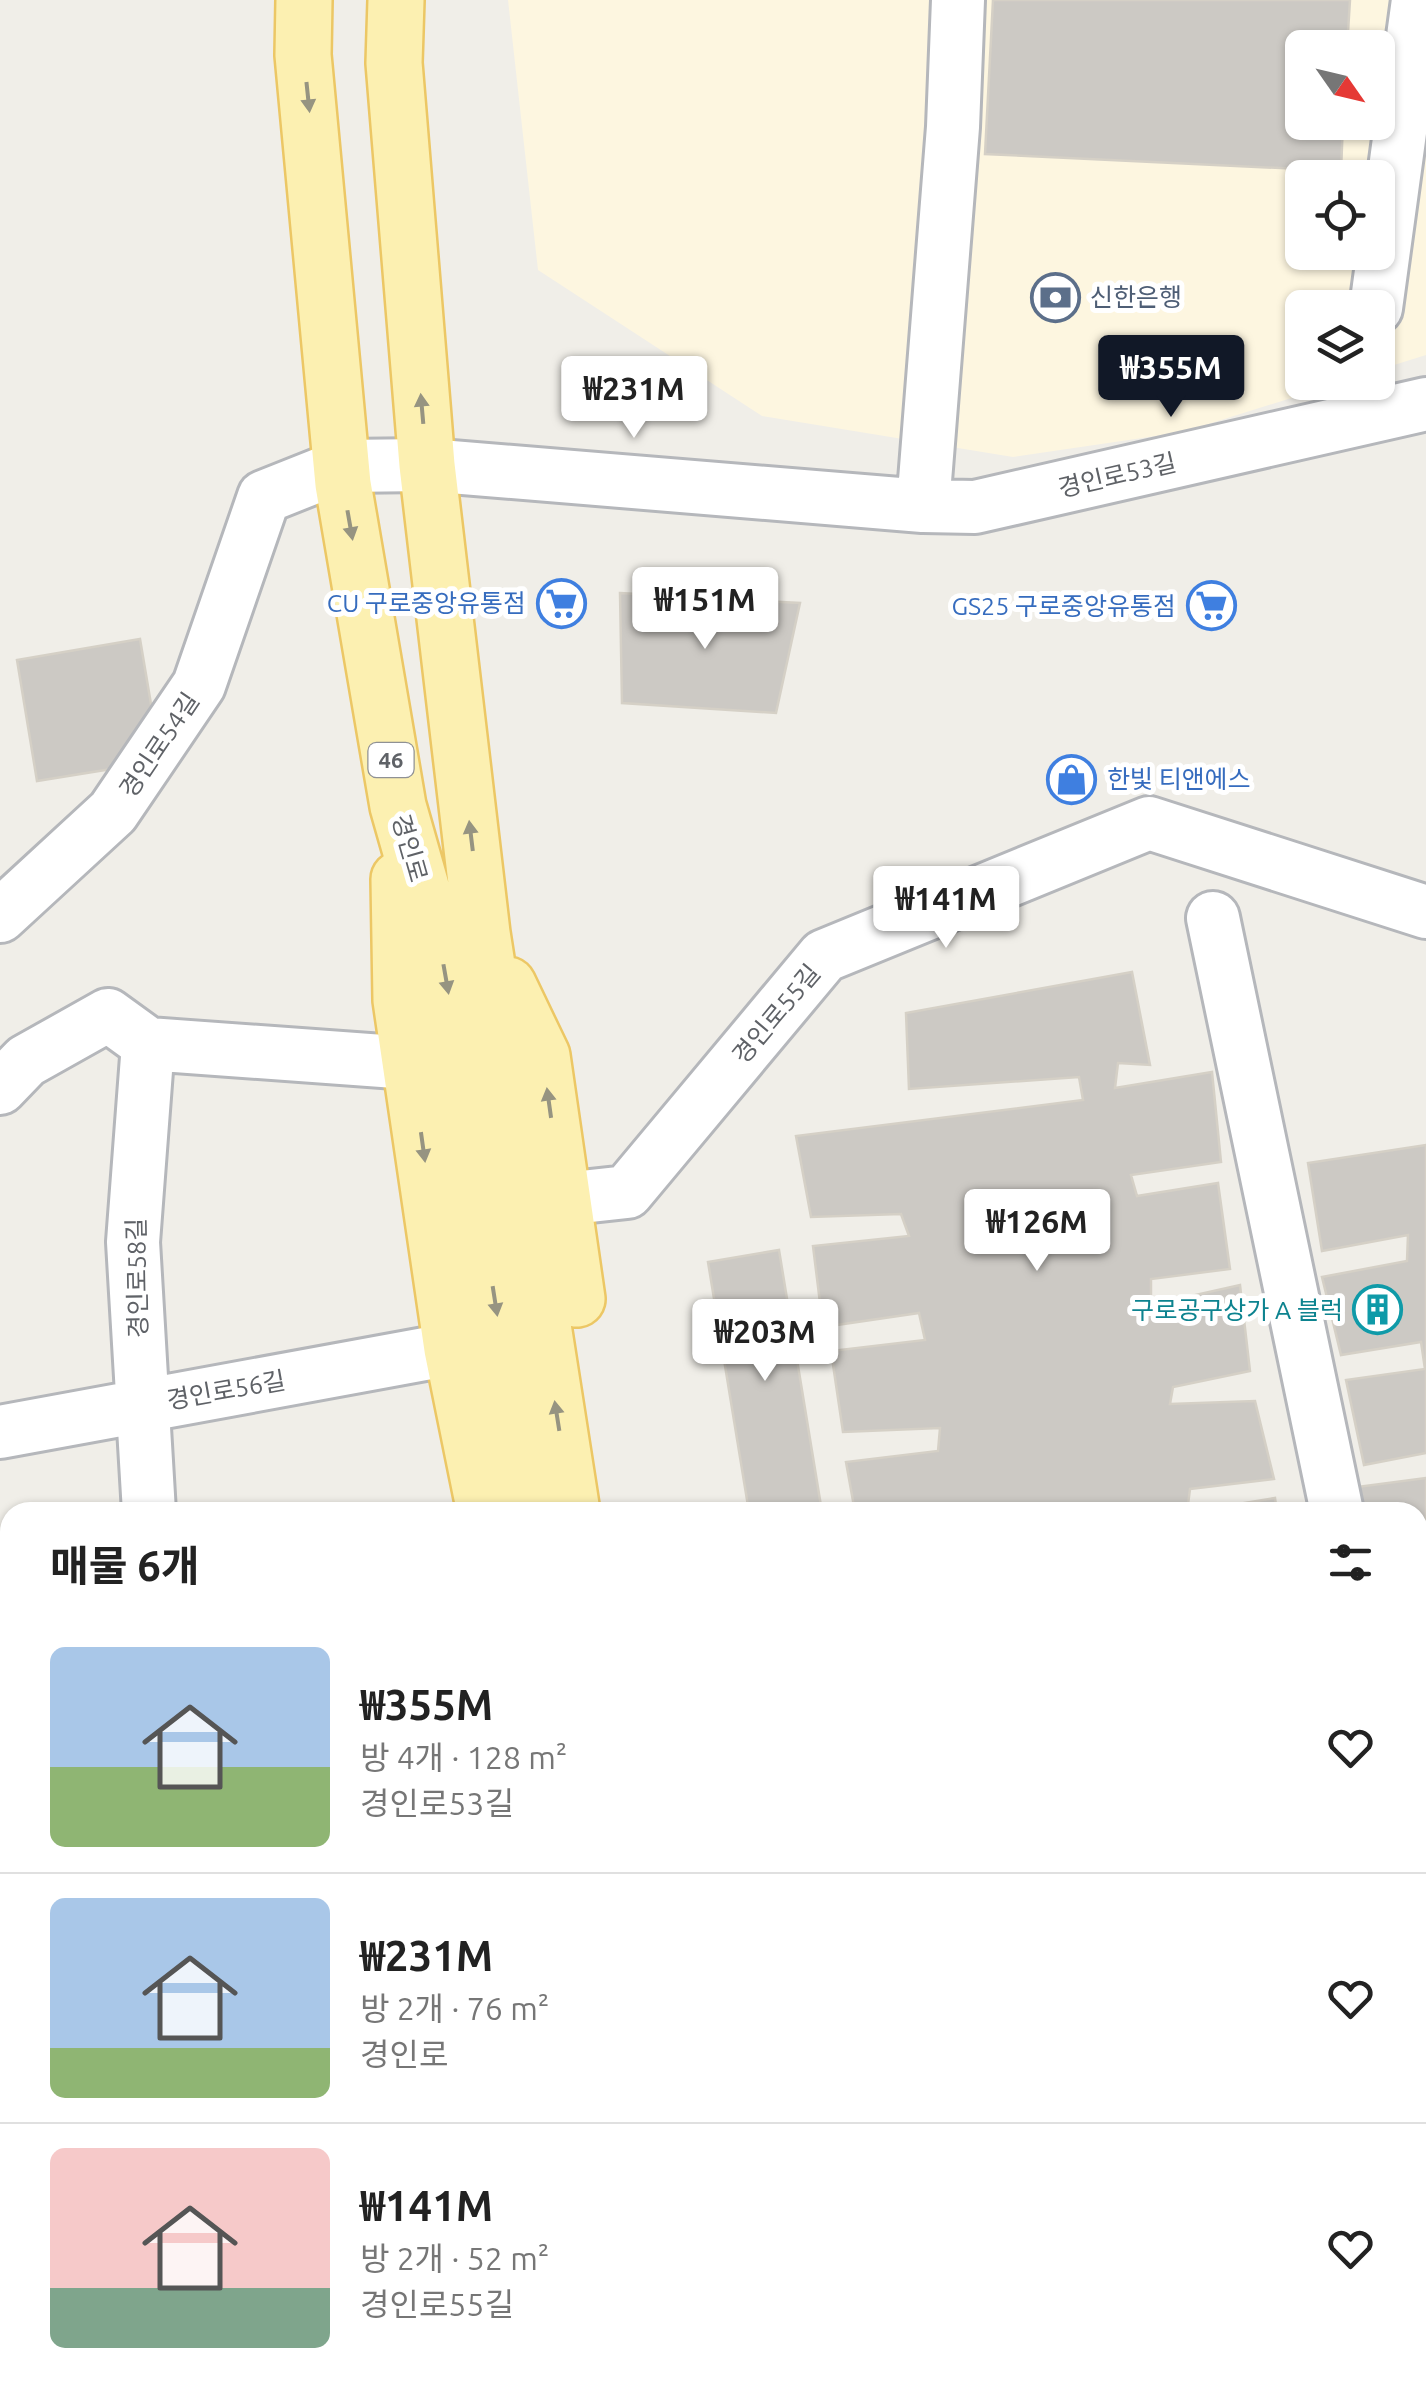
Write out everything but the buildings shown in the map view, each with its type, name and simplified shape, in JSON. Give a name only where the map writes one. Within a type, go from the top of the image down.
[{"type":"main road","name":"경인로","points":[[304,0],[303,55],[342,466],[398,806],[445,971],[492,1502]]},
{"type":"main road","points":[[396,0],[394,64],[427,465],[482,933],[570,1502]]},
{"type":"main road","points":[[398,806],[401,1000],[452,1349],[490,1502]]},
{"type":"main road","points":[[482,933],[542,1056],[608,1502]]},
{"type":"street","points":[[923,506],[953,127],[958,0]]},
{"type":"street","points":[[1378,290],[1418,0]]},
{"type":"street","name":"경인로53길","points":[[342,466],[427,465],[976,508],[1363,401],[1426,404]]},
{"type":"street","name":"경인로54길","points":[[0,916],[113,812],[199,686],[264,497],[342,466]]},
{"type":"street","name":"경인로55길","points":[[563,1199],[627,1192],[824,956],[1149,823],[1426,912]]},
{"type":"street","points":[[1213,918],[1335,1502]]},
{"type":"street","points":[[0,1088],[26,1061],[108,1014],[148,1044],[410,1063]]},
{"type":"street","name":"경인로58길","points":[[148,1044],[133,1242],[148,1502]]},
{"type":"street","name":"경인로56길","points":[[0,1432],[452,1349]]},
{"type":"shaded area","points":[[508,0],[1426,0],[1426,355],[1395,365],[1395,290],[1285,290],[1285,400],[1183,432],[1013,457],[762,416],[538,270]]},
{"type":"place","name":"신한은행","points":[[1055,297]]},
{"type":"place","name":"CU 구로중앙유통점","points":[[561,603]]},
{"type":"place","name":"GS25 구로중앙유통점","points":[[1211,606]]},
{"type":"place","name":"한빛 티앤에스","points":[[1072,779]]},
{"type":"place","name":"구로공구상가 A 블럭","points":[[1378,1310]]}]
